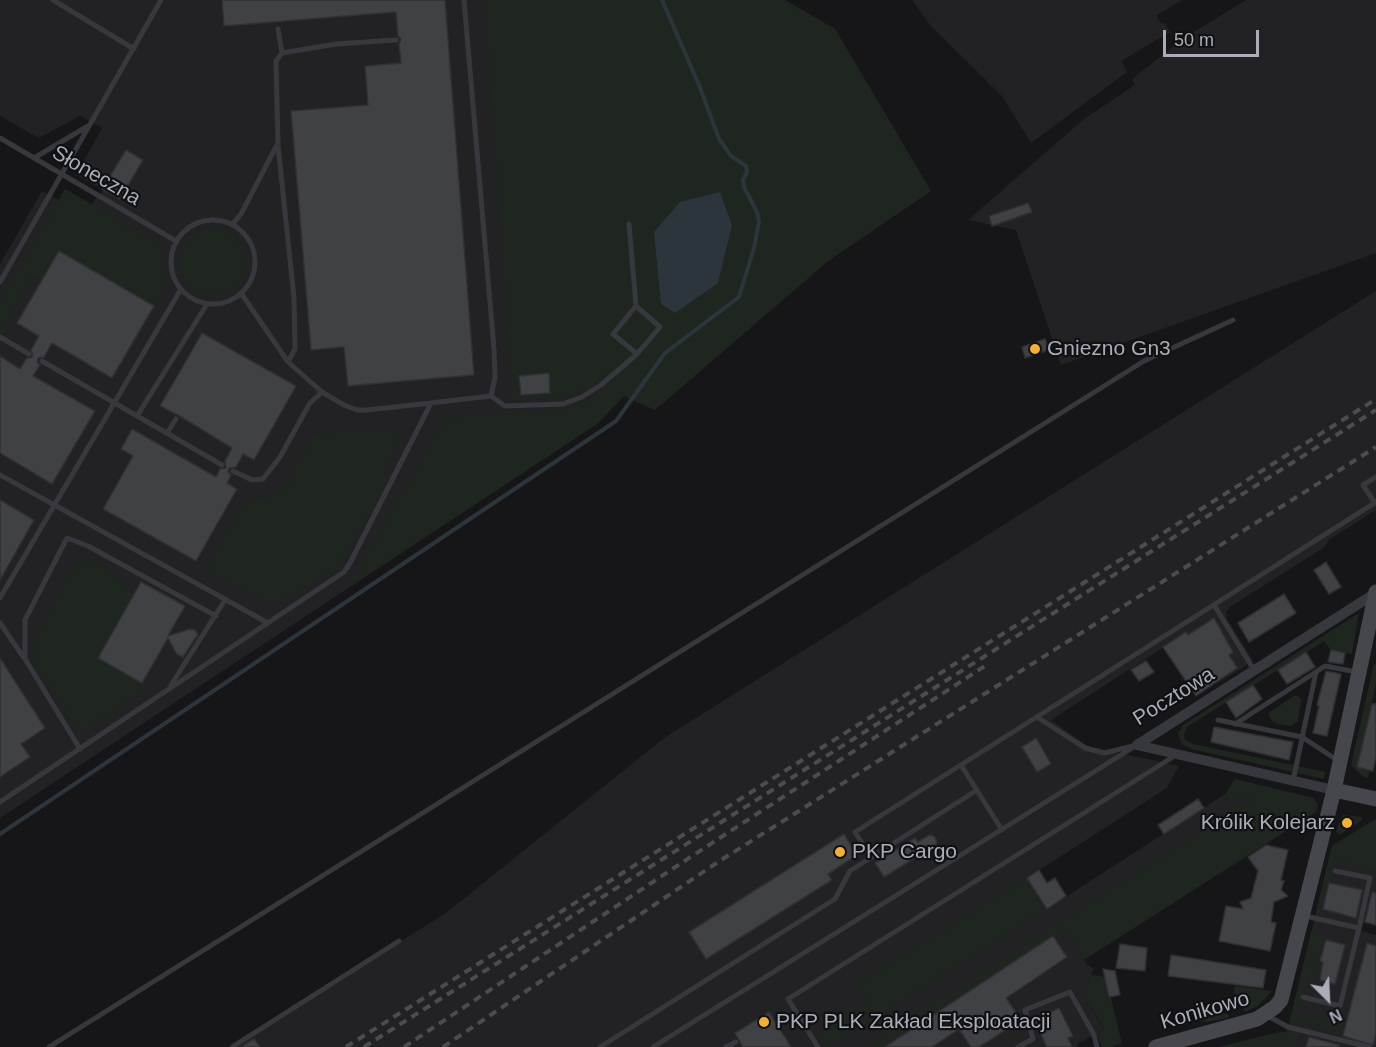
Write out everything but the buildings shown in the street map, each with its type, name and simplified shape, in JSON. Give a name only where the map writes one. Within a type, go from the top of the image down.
[{"type":"street","name":"Pocztowa","points":[[1137,745],[1375,593]]},
{"type":"street","name":"Pocztowa","points":[[1265,1015],[1281,1000],[1334,790],[1375,593]]},
{"type":"street","name":"Pocztowa","points":[[1137,745],[1334,790]]},
{"type":"street","points":[[1334,790],[1376,800]]},
{"type":"street","name":"Konikowo","points":[[1156,1047],[1246,1023],[1265,1015]]},
{"type":"lane","points":[[53,0],[134,49]]},
{"type":"lane","points":[[0,282],[161,0]]},
{"type":"lane","points":[[464,0],[494,349],[495,377],[491,396]]},
{"type":"lane","points":[[278,29],[282,53]]},
{"type":"lane","points":[[288,362],[295,349],[294,298],[278,143],[276,61],[282,53],[336,44],[396,40]]},
{"type":"lane","points":[[34,158],[89,125]]},
{"type":"lane","name":"Słoneczna","points":[[0,138],[176,241]]},
{"type":"lane","points":[[232,225],[241,214],[278,143]]},
{"type":"lane","points":[[215,220],[232,225],[245,235],[255,256],[251,279],[241,293],[226,302],[207,304],[192,298],[181,289],[175,280],[171,261],[176,241],[192,225],[203,221],[215,220]]},
{"type":"lane","points":[[241,293],[288,362],[322,392],[357,410],[491,396],[505,406],[563,404],[582,398],[601,385],[637,354],[660,327],[636,306],[629,224]]},
{"type":"lane","points":[[0,598],[56,506],[181,289]]},
{"type":"lane","points":[[137,416],[207,304]]},
{"type":"lane","points":[[636,306],[613,334],[637,354]]},
{"type":"lane","points":[[49,1047],[1144,361],[1233,320]]},
{"type":"lane","points":[[0,337],[29,354]]},
{"type":"lane","points":[[42,361],[222,465]]},
{"type":"lane","points":[[233,471],[252,480],[263,479],[280,457],[310,403],[322,392]]},
{"type":"lane","points":[[0,802],[334,579],[350,563],[431,403]]},
{"type":"lane","points":[[167,433],[176,419]]},
{"type":"lane","points":[[0,476],[268,623]]},
{"type":"lane","points":[[870,857],[855,832],[1375,502],[1363,485],[1376,477]]},
{"type":"lane","points":[[25,659],[25,620],[67,538],[88,546],[216,616]]},
{"type":"lane","points":[[169,689],[225,600]]},
{"type":"lane","points":[[1214,605],[1255,671]]},
{"type":"lane","points":[[0,623],[25,659],[80,749]]},
{"type":"lane","points":[[1235,724],[1325,666],[1359,673]]},
{"type":"lane","points":[[1293,781],[1316,672]]},
{"type":"lane","points":[[1037,717],[1085,748],[1104,753],[1137,745]]},
{"type":"lane","points":[[1218,720],[1302,737],[1340,762]]},
{"type":"lane","points":[[653,1047],[1137,745]]},
{"type":"lane","points":[[818,1047],[788,999],[1177,754]]},
{"type":"lane","points":[[961,765],[1002,830]]},
{"type":"lane","points":[[600,1047],[835,899],[850,871],[977,790]]},
{"type":"lane","points":[[1303,997],[1340,1006],[1370,878],[1335,872]]},
{"type":"lane","points":[[1302,916],[1359,928]]},
{"type":"lane","points":[[232,1047],[399,941]]},
{"type":"lane","points":[[1018,1047],[1032,1039],[1025,1010],[1070,992],[1094,1035],[1097,1047]]},
{"type":"lane","points":[[1265,1015],[1288,1027],[1369,1047]]},
{"type":"lane","points":[[726,1047],[736,1042]]},
{"type":"shaded area","points":[[0,0],[785,0],[835,29],[931,191],[828,261],[655,410],[624,396],[597,424],[0,818],[0,264],[42,191],[59,200],[65,189],[91,204],[104,190],[76,175],[102,128],[80,116],[39,138],[0,116]]},
{"type":"shaded area","points":[[485,0],[785,0],[835,29],[931,191],[828,261],[655,410],[624,396],[597,424],[351,586],[346,580],[356,572],[446,417],[567,408],[589,399],[612,382],[606,375],[591,387],[562,398],[512,401]]},
{"type":"shaded area","points":[[912,0],[1182,0],[1156,16],[1162,24],[1165,23],[1170,32],[1121,61],[1127,72],[1031,143],[1002,96],[930,25]]},
{"type":"shaded area","points":[[1246,0],[1376,0],[1376,253],[1061,365],[1016,230],[968,220],[1084,119],[1135,85],[1132,79],[1187,36]]},
{"type":"shaded area","points":[[65,189],[159,243],[163,249],[162,269],[167,285],[154,306],[59,251],[42,281],[33,276],[0,334],[0,301]]},
{"type":"shaded area","points":[[720,192],[732,225],[718,283],[675,313],[661,304],[654,232],[680,202]]},
{"type":"shaded area","points":[[213,228],[226,231],[237,238],[244,249],[247,262],[244,275],[237,286],[226,293],[213,296],[200,293],[189,286],[182,275],[179,262],[182,249],[189,238],[200,231]]},
{"type":"shaded area","points":[[1376,291],[1376,510],[1330,539],[1323,548],[1230,607],[1226,612],[1227,619],[1253,660],[1250,663],[1218,683],[1186,633],[1051,720],[1088,746],[1179,766],[1167,788],[1027,878],[1047,909],[1225,794],[1235,779],[1275,789],[1067,928],[1091,973],[1084,994],[1104,1030],[1077,1044],[1078,1047],[232,1047],[446,913],[664,738]]},
{"type":"shaded area","points":[[389,428],[402,438],[385,469],[384,475],[389,482],[335,569],[283,601],[263,601],[205,570],[248,497],[257,500],[276,495],[285,487],[312,435]]},
{"type":"shaded area","points":[[90,560],[101,562],[134,594],[98,658],[142,683],[142,692],[86,730],[76,728],[33,662],[32,649],[35,635],[73,569],[81,562]]},
{"type":"shaded area","points":[[1359,613],[1352,654],[1331,650],[1324,641],[1187,727],[1184,735],[1185,739],[1193,744],[1325,772],[1324,779],[1191,749],[1182,744],[1178,734],[1183,725]]},
{"type":"shaded area","points":[[1374,664],[1376,665],[1376,684],[1357,767],[1370,770],[1368,778],[1362,776],[1351,765]]},
{"type":"shaded area","points":[[1294,696],[1299,696],[1301,699],[1298,721],[1291,726],[1272,721],[1268,714]]},
{"type":"shaded area","points":[[1235,779],[1314,798],[1318,805],[1316,812],[1084,960],[1065,928],[885,1047],[866,1047],[1252,799],[1249,796],[1239,800],[1236,797],[1230,801],[1226,794]]},
{"type":"shaded area","points":[[1344,815],[1361,817],[1362,820],[1340,835],[1336,832],[1341,817]]},
{"type":"shaded area","points":[[1376,820],[1376,925],[1364,922],[1361,931],[1376,935],[1376,1047],[1277,1047],[1281,1032],[1287,1032],[1332,846]]},
{"type":"shaded area","points":[[1376,820],[1376,870],[1335,861],[1323,909],[1317,908],[1332,846]]},
{"type":"shaded area","points":[[1027,878],[1047,909],[830,1047],[825,1047],[817,1035],[868,1003],[856,984]]},
{"type":"shaded area","points":[[1311,932],[1324,936],[1314,981],[1307,979],[1299,1015],[1339,1024],[1337,1032],[1290,1020]]},
{"type":"shaded area","points":[[1086,964],[1093,968],[1092,975],[1106,977],[1122,1044],[1102,1047],[1096,1034],[1104,1029],[1084,994],[1091,973]]},
{"type":"shaded area","points":[[1235,986],[1272,991],[1258,1006],[1245,1012],[1234,992]]},
{"type":"shaded area","points":[[1196,1010],[1229,1014],[1228,1018],[1207,1022],[1194,1019]]},
{"type":"shaded area","points":[[1288,1027],[1300,1030],[1296,1047],[1218,1047],[1281,1032],[1286,1033]]},
{"type":"waterway","points":[[0,834],[616,421],[665,353],[739,297],[754,248],[759,222],[757,212],[744,187],[746,166],[731,156],[719,139],[699,85],[662,0]]},
{"type":"railway","points":[[346,1047],[1376,399]]},
{"type":"railway","points":[[364,1047],[1376,410]]},
{"type":"railway","points":[[443,1047],[718,862],[1376,447]]},
{"type":"railway","points":[[404,1047],[985,666]]},
{"type":"place","name":"Gniezno Gn3","points":[[1035,349]]},
{"type":"place","name":"Królik Kolejarz","points":[[1347,823]]},
{"type":"place","name":"PKP Cargo","points":[[840,852]]},
{"type":"place","name":"PKP PLK Zakład Eksploatacji","points":[[764,1022]]}]
